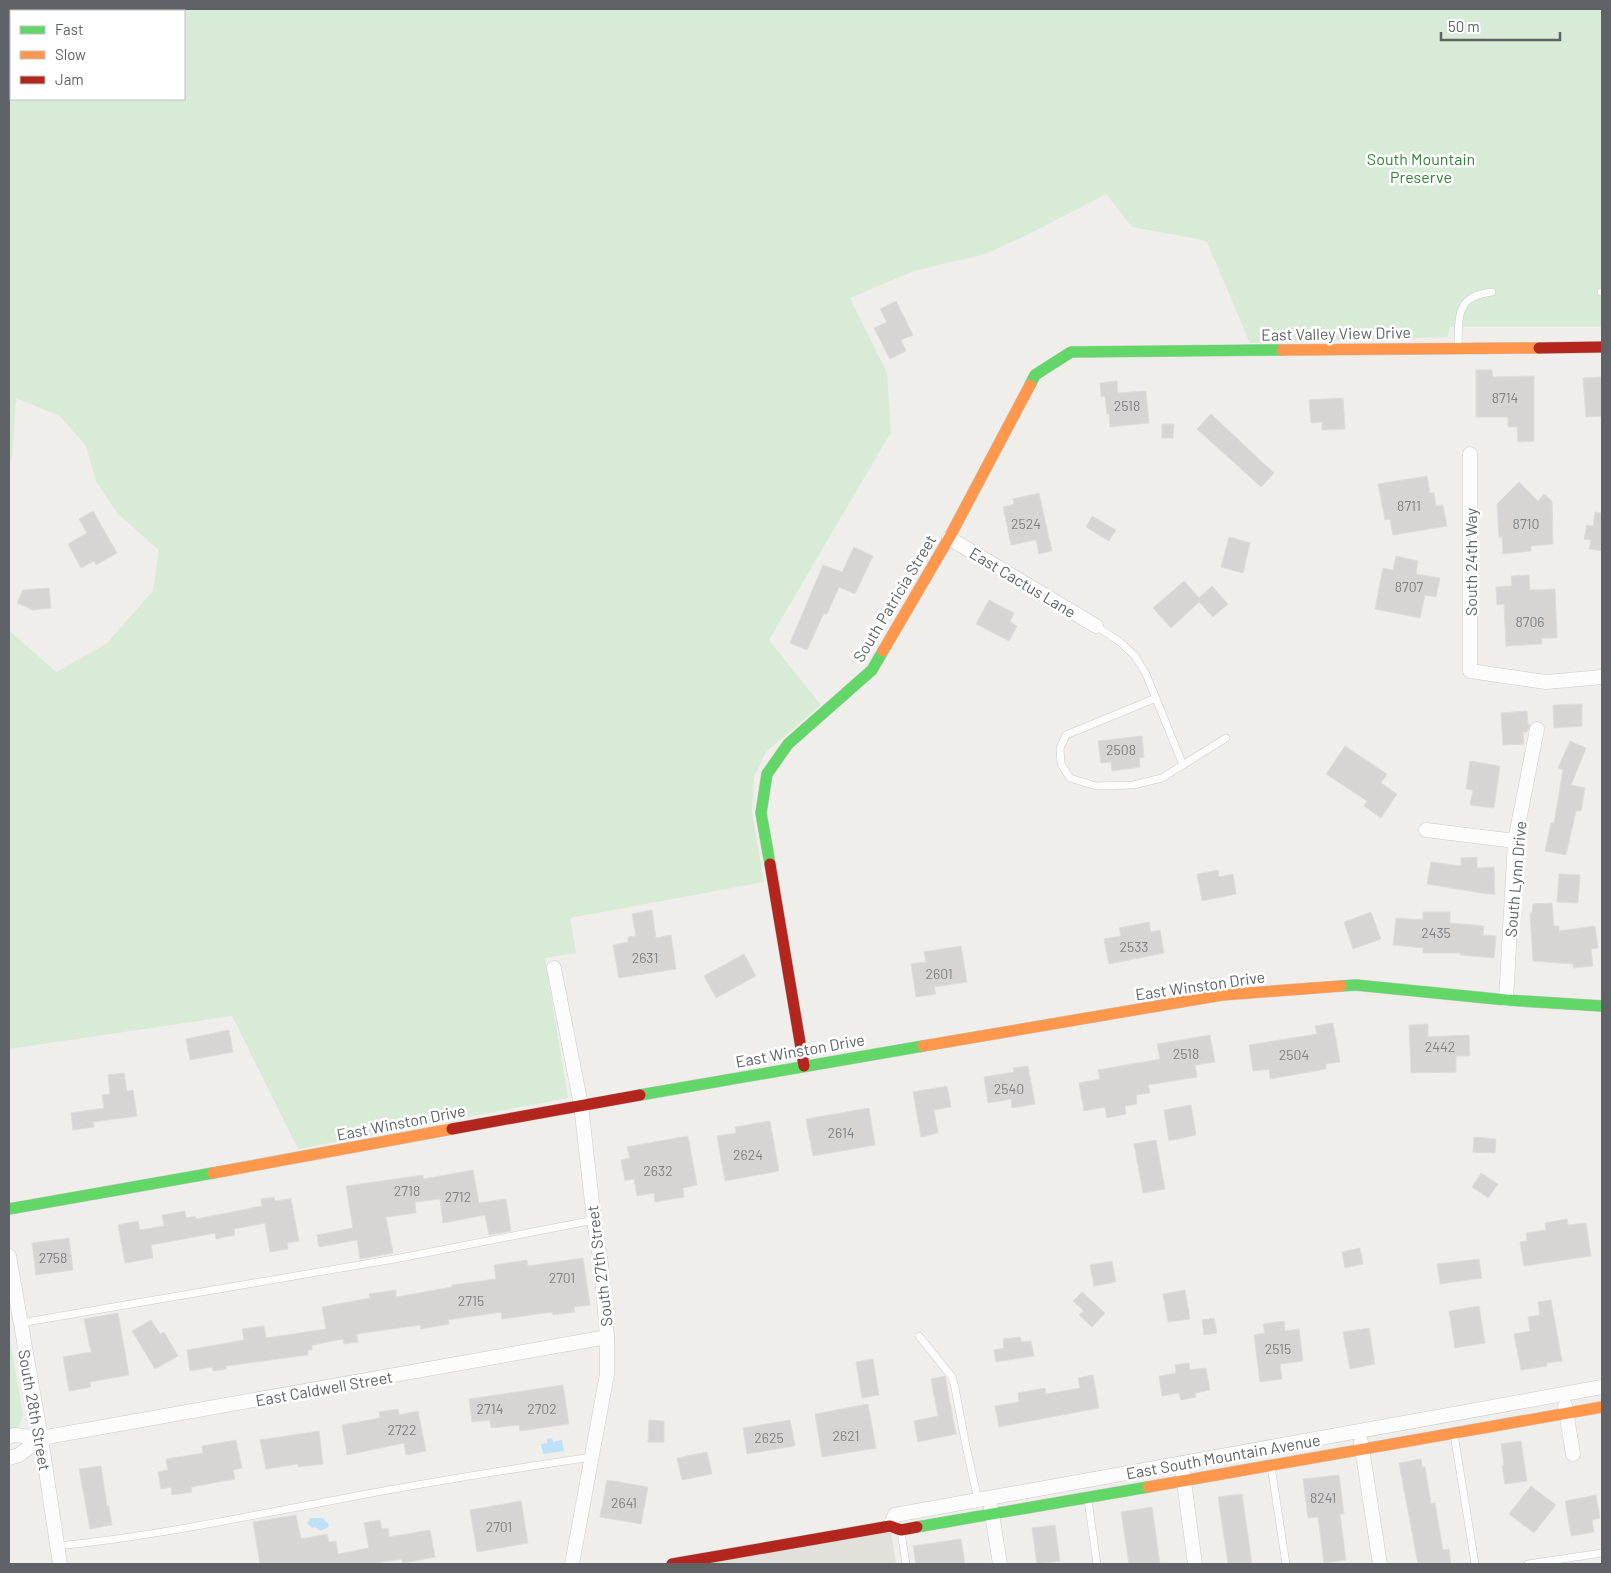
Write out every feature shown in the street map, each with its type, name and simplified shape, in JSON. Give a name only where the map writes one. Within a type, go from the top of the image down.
[{"type":"street","name":"East Valley View Drive","points":[[1071,352],[1602,347]]},
{"type":"street","name":"South Patricia Street","points":[[804,1066],[760,813],[767,774],[788,744],[872,670],[949,538],[1035,375],[1071,352]]},
{"type":"street","name":"South 24th Way","points":[[1470,454],[1470,671],[1546,682],[1602,677]]},
{"type":"street","name":"East Cactus Lane","points":[[949,538],[1096,626]]},
{"type":"street","name":"South Lynn Drive","points":[[1506,1000],[1515,841],[1537,729]]},
{"type":"street","points":[[1426,830],[1515,841]]},
{"type":"street","name":"South 27th Street","points":[[554,968],[581,1105],[608,1337],[607,1374],[572,1564]]},
{"type":"street","name":"East Winston Drive","points":[[9,1209],[581,1105],[1222,995],[1356,986],[1506,1000],[1602,1006]]},
{"type":"street","name":"South 28th Street","points":[[9,1256],[41,1438],[60,1564]]},
{"type":"street","name":"East Caldwell Street","points":[[9,1437],[14,1435],[41,1438],[608,1337]]},
{"type":"street","name":"East South Mountain Avenue","points":[[895,1528],[894,1515],[1602,1388]]},
{"type":"street","points":[[1564,1394],[1573,1454]]},
{"type":"street","name":"East South Mountain Avenue","points":[[672,1564],[895,1528],[992,1515],[1602,1407]]},
{"type":"street","points":[[1359,1432],[1380,1564]]},
{"type":"street","name":"East Caldwell Street","points":[[9,1458],[19,1455],[41,1438]]},
{"type":"street","points":[[1182,1464],[1195,1564]]},
{"type":"street","points":[[984,1500],[992,1515],[1000,1564]]},
{"type":"lane","points":[[1458,348],[1460,317],[1464,303],[1479,293],[1492,292]]},
{"type":"lane","points":[[1096,626],[1120,642],[1136,656],[1146,674],[1183,765]]},
{"type":"lane","points":[[1156,698],[1066,735],[1060,748],[1061,764],[1070,778],[1096,786],[1133,785],[1162,778],[1226,738]]},
{"type":"lane","points":[[20,1323],[400,1258],[594,1220]]},
{"type":"lane","points":[[919,1336],[952,1377],[966,1446],[984,1500]]},
{"type":"lane","points":[[1454,1434],[1475,1564]]},
{"type":"lane","points":[[57,1546],[203,1525],[489,1472],[592,1457]]},
{"type":"lane","points":[[1271,1466],[1286,1564]]},
{"type":"lane","points":[[1087,1498],[1097,1564]]},
{"type":"lane","points":[[895,1528],[906,1564]]},
{"type":"lane","points":[[1528,1564],[1602,1553]]},
{"type":"shaded area","points":[[890,1526],[896,1564],[673,1564]]},
{"type":"green space","name":"South Mountain Preserve","points":[[9,9],[1602,9],[1602,327],[1450,327],[1447,337],[1250,343],[1207,242],[1132,227],[1106,194],[1029,234],[985,254],[914,271],[850,298],[887,373],[891,432],[769,640],[821,705],[766,752],[754,777],[752,812],[764,882],[570,918],[576,953],[545,958],[568,1098],[298,1149],[232,1016],[9,1049],[9,630],[56,672],[106,644],[153,591],[159,550],[118,514],[96,481],[86,446],[60,416],[16,398],[12,458],[9,465]]},
{"type":"green space","points":[[9,1334],[23,1415],[18,1428],[9,1430]]},
{"type":"water","points":[[552,1438],[553,1442],[562,1440],[564,1451],[543,1454],[541,1444],[547,1443],[547,1439]]},
{"type":"water","points":[[311,1518],[323,1518],[329,1525],[321,1531],[315,1527],[312,1528],[307,1523]]},
{"type":"building","points":[[896,301],[913,335],[901,340],[906,351],[890,359],[874,328],[887,322],[880,309]]},
{"type":"building","points":[[1476,370],[1492,370],[1493,377],[1534,376],[1534,441],[1518,442],[1517,427],[1508,427],[1508,417],[1476,417]]},
{"type":"building","points":[[1602,377],[1602,416],[1586,417],[1583,378]]},
{"type":"building","points":[[1117,381],[1118,393],[1146,391],[1149,423],[1110,427],[1105,396],[1101,397],[1100,383]]},
{"type":"building","points":[[1343,398],[1345,429],[1322,430],[1322,422],[1311,423],[1309,400]]},
{"type":"building","points":[[1211,414],[1274,473],[1261,487],[1197,429]]},
{"type":"building","points":[[1162,424],[1174,424],[1173,438],[1162,438]]},
{"type":"building","points":[[1427,476],[1430,493],[1434,493],[1436,506],[1443,505],[1447,526],[1393,535],[1390,519],[1385,520],[1378,484]]},
{"type":"building","points":[[1519,482],[1538,501],[1544,494],[1552,501],[1553,544],[1531,546],[1531,551],[1503,554],[1502,537],[1499,537],[1497,504]]},
{"type":"building","points":[[1039,493],[1052,551],[1039,554],[1036,540],[1011,545],[1003,507],[1014,504],[1013,499]]},
{"type":"building","points":[[93,511],[117,553],[96,565],[94,561],[81,568],[68,544],[87,533],[79,519]]},
{"type":"building","points":[[1595,512],[1602,513],[1602,551],[1589,549],[1591,540],[1584,539],[1587,525],[1593,526]]},
{"type":"building","points":[[1092,516],[1116,530],[1109,541],[1086,527]]},
{"type":"building","points":[[1229,537],[1250,543],[1243,573],[1221,567]]},
{"type":"building","points":[[854,547],[873,556],[855,594],[839,587],[827,614],[824,613],[807,650],[790,643],[823,565],[842,572]]},
{"type":"building","points":[[1396,556],[1418,561],[1416,574],[1440,578],[1436,597],[1425,595],[1420,618],[1375,609],[1383,568],[1393,570]]},
{"type":"building","points":[[1529,575],[1530,590],[1555,589],[1557,638],[1542,638],[1542,644],[1506,646],[1504,604],[1497,605],[1496,587],[1512,586],[1511,576]]},
{"type":"building","points":[[1184,581],[1199,598],[1212,586],[1228,604],[1213,617],[1199,602],[1171,628],[1153,608]]},
{"type":"building","points":[[49,588],[51,608],[33,610],[17,603],[23,590]]},
{"type":"building","points":[[989,600],[1014,613],[1010,622],[1017,626],[1009,641],[976,624]]},
{"type":"building","points":[[1582,704],[1582,726],[1554,728],[1553,705]]},
{"type":"building","points":[[1527,711],[1528,724],[1530,725],[1527,732],[1523,732],[1524,744],[1503,745],[1501,713]]},
{"type":"building","points":[[1142,736],[1144,757],[1139,758],[1140,767],[1112,771],[1111,762],[1101,763],[1098,741]]},
{"type":"building","points":[[1570,741],[1586,748],[1571,785],[1585,788],[1581,811],[1576,811],[1566,855],[1545,851],[1551,823],[1554,823],[1563,770],[1558,768]]},
{"type":"building","points":[[1345,746],[1387,774],[1381,783],[1397,794],[1381,818],[1364,806],[1367,801],[1326,774]]},
{"type":"building","points":[[1470,761],[1500,766],[1494,808],[1470,805],[1473,790],[1466,789]]},
{"type":"building","points":[[1477,857],[1477,868],[1494,867],[1495,894],[1427,884],[1431,862],[1461,866],[1461,858]]},
{"type":"building","points":[[1218,870],[1219,877],[1233,874],[1236,894],[1202,901],[1197,874]]},
{"type":"building","points":[[1559,874],[1580,875],[1578,903],[1557,902]]},
{"type":"building","points":[[1552,903],[1554,926],[1559,926],[1559,931],[1595,926],[1598,948],[1591,949],[1593,966],[1573,968],[1573,964],[1533,961],[1530,913],[1532,913],[1533,904]]},
{"type":"building","points":[[652,910],[656,938],[671,935],[676,969],[619,978],[613,945],[628,942],[628,937],[636,936],[632,914]]},
{"type":"building","points":[[1371,912],[1381,939],[1353,949],[1344,922]]},
{"type":"building","points":[[1423,912],[1450,912],[1450,923],[1484,926],[1483,935],[1496,936],[1494,958],[1460,955],[1461,953],[1423,953],[1423,948],[1393,945],[1396,918],[1423,920]]},
{"type":"building","points":[[1149,922],[1151,932],[1160,930],[1164,953],[1109,964],[1104,939],[1121,936],[1119,928]]},
{"type":"building","points":[[961,946],[967,982],[934,987],[936,994],[916,997],[911,964],[926,962],[924,952]]},
{"type":"building","points":[[744,954],[756,976],[716,998],[704,976]]},
{"type":"building","points":[[1333,1023],[1340,1062],[1326,1064],[1326,1069],[1270,1079],[1269,1069],[1253,1071],[1249,1045],[1317,1034],[1315,1026]]},
{"type":"building","points":[[1428,1024],[1428,1037],[1469,1035],[1470,1056],[1456,1056],[1456,1072],[1411,1073],[1409,1025]]},
{"type":"building","points":[[229,1030],[233,1052],[190,1060],[186,1039]]},
{"type":"building","points":[[1210,1035],[1215,1062],[1195,1065],[1197,1077],[1148,1085],[1150,1093],[1136,1095],[1137,1104],[1125,1106],[1126,1114],[1107,1118],[1105,1107],[1084,1111],[1079,1083],[1100,1079],[1098,1070],[1160,1059],[1157,1044]]},
{"type":"building","points":[[1028,1066],[1035,1104],[1012,1108],[1011,1099],[988,1103],[984,1077],[1014,1072],[1013,1068]]},
{"type":"building","points":[[124,1073],[127,1091],[133,1090],[137,1116],[93,1122],[94,1127],[73,1130],[71,1113],[104,1108],[102,1095],[110,1094],[108,1075]]},
{"type":"building","points":[[947,1086],[951,1107],[934,1110],[938,1133],[921,1137],[913,1092]]},
{"type":"building","points":[[1191,1105],[1196,1135],[1169,1141],[1164,1110]]},
{"type":"building","points":[[869,1108],[875,1145],[813,1156],[806,1119]]},
{"type":"building","points":[[770,1121],[779,1171],[725,1181],[717,1136],[736,1133],[735,1127]]},
{"type":"building","points":[[688,1136],[697,1185],[683,1188],[684,1197],[655,1202],[654,1193],[637,1196],[634,1179],[625,1181],[621,1160],[630,1158],[627,1147]]},
{"type":"building","points":[[1474,1137],[1496,1139],[1495,1153],[1473,1152]]},
{"type":"building","points":[[1156,1140],[1165,1189],[1143,1193],[1134,1144]]},
{"type":"building","points":[[473,1170],[479,1203],[506,1199],[511,1231],[489,1235],[485,1215],[443,1223],[440,1199],[415,1202],[416,1213],[386,1217],[393,1253],[360,1259],[357,1240],[319,1247],[317,1235],[353,1228],[346,1186],[423,1175],[423,1179]]},
{"type":"building","points":[[1481,1173],[1498,1184],[1488,1198],[1472,1187]]},
{"type":"building","points":[[274,1197],[275,1201],[291,1199],[299,1241],[287,1243],[288,1249],[270,1252],[265,1223],[234,1229],[235,1235],[216,1239],[215,1233],[151,1245],[153,1258],[125,1263],[118,1225],[138,1221],[140,1230],[164,1226],[162,1215],[185,1211],[186,1218],[195,1216],[196,1219],[262,1206],[261,1199]]},
{"type":"building","points":[[1567,1219],[1568,1225],[1586,1223],[1591,1256],[1524,1266],[1520,1242],[1527,1241],[1526,1233],[1546,1230],[1545,1223]]},
{"type":"building","points":[[69,1238],[73,1270],[36,1275],[32,1243]]},
{"type":"building","points":[[1360,1248],[1363,1264],[1345,1268],[1342,1252]]},
{"type":"building","points":[[583,1258],[590,1305],[574,1307],[575,1312],[553,1315],[552,1312],[502,1319],[501,1312],[448,1320],[449,1324],[421,1329],[420,1325],[357,1334],[358,1342],[344,1344],[343,1339],[312,1345],[312,1350],[308,1350],[308,1355],[226,1366],[226,1369],[213,1371],[212,1367],[190,1371],[187,1350],[244,1340],[242,1329],[264,1326],[266,1338],[326,1329],[322,1307],[370,1298],[369,1294],[396,1290],[396,1297],[452,1287],[452,1285],[496,1279],[494,1265],[527,1260],[528,1266]]},
{"type":"building","points":[[1479,1259],[1482,1278],[1440,1284],[1437,1264]]},
{"type":"building","points":[[1112,1261],[1116,1282],[1094,1286],[1090,1265]]},
{"type":"building","points":[[1185,1290],[1190,1319],[1168,1322],[1163,1294]]},
{"type":"building","points":[[1082,1292],[1105,1313],[1092,1327],[1079,1315],[1084,1311],[1073,1301]]},
{"type":"building","points":[[1551,1300],[1562,1361],[1546,1363],[1547,1366],[1521,1370],[1514,1334],[1530,1331],[1528,1317],[1540,1315],[1538,1302]]},
{"type":"building","points":[[1479,1306],[1485,1343],[1455,1348],[1449,1311]]},
{"type":"building","points":[[118,1313],[129,1375],[90,1382],[91,1387],[69,1391],[63,1357],[91,1352],[84,1319]]},
{"type":"building","points":[[1214,1318],[1217,1333],[1204,1335],[1202,1320]]},
{"type":"building","points":[[151,1320],[160,1334],[164,1332],[178,1356],[155,1369],[132,1331]]},
{"type":"building","points":[[1284,1321],[1285,1331],[1299,1329],[1303,1361],[1280,1364],[1282,1379],[1260,1382],[1254,1335],[1265,1333],[1263,1324]]},
{"type":"building","points":[[1369,1328],[1375,1364],[1350,1369],[1343,1332]]},
{"type":"building","points":[[1020,1337],[1022,1342],[1031,1341],[1034,1356],[996,1362],[994,1350],[1004,1348],[1003,1339]]},
{"type":"building","points":[[873,1359],[879,1395],[862,1398],[856,1362]]},
{"type":"building","points":[[1189,1363],[1190,1370],[1206,1368],[1210,1390],[1195,1393],[1196,1397],[1181,1400],[1179,1393],[1162,1396],[1159,1376],[1176,1373],[1175,1365]]},
{"type":"building","points":[[1093,1375],[1099,1408],[999,1427],[995,1406],[1019,1402],[1018,1393],[1045,1388],[1046,1394],[1080,1388],[1078,1378]]},
{"type":"building","points":[[945,1376],[956,1434],[918,1442],[914,1421],[938,1416],[931,1379]]},
{"type":"building","points":[[563,1385],[569,1424],[520,1431],[519,1425],[491,1428],[490,1420],[472,1422],[469,1399]]},
{"type":"building","points":[[868,1404],[876,1448],[822,1457],[815,1414]]},
{"type":"building","points":[[398,1409],[399,1415],[418,1411],[426,1451],[406,1455],[404,1443],[347,1455],[342,1425],[380,1418],[379,1412]]},
{"type":"building","points":[[649,1420],[664,1421],[664,1442],[648,1442]]},
{"type":"building","points":[[790,1420],[795,1446],[747,1454],[743,1428]]},
{"type":"building","points":[[319,1431],[323,1464],[298,1467],[298,1464],[266,1469],[260,1440]]},
{"type":"building","points":[[236,1440],[242,1468],[233,1470],[235,1479],[191,1487],[192,1492],[172,1495],[171,1487],[161,1489],[158,1472],[168,1470],[166,1459],[203,1453],[202,1446]]},
{"type":"building","points":[[1521,1441],[1527,1481],[1505,1484],[1501,1444]]},
{"type":"building","points":[[707,1452],[712,1474],[682,1480],[677,1458]]},
{"type":"building","points":[[1421,1459],[1422,1467],[1425,1467],[1431,1504],[1435,1503],[1443,1550],[1449,1549],[1451,1564],[1418,1564],[1399,1463]]},
{"type":"building","points":[[101,1466],[112,1525],[90,1529],[79,1469]]},
{"type":"building","points":[[1339,1475],[1344,1514],[1340,1514],[1346,1560],[1324,1563],[1318,1517],[1308,1518],[1303,1479]]},
{"type":"building","points":[[607,1480],[648,1487],[641,1524],[600,1517]]},
{"type":"building","points":[[1531,1486],[1556,1505],[1534,1533],[1509,1514]]},
{"type":"building","points":[[1242,1494],[1252,1564],[1228,1564],[1218,1497]]},
{"type":"building","points":[[1596,1495],[1600,1518],[1592,1520],[1594,1532],[1571,1536],[1565,1501]]},
{"type":"building","points":[[521,1501],[528,1543],[477,1552],[470,1510]]},
{"type":"building","points":[[1152,1507],[1160,1564],[1129,1564],[1121,1512]]},
{"type":"building","points":[[296,1515],[301,1539],[327,1534],[329,1542],[336,1541],[338,1554],[369,1548],[364,1523],[380,1520],[382,1529],[388,1528],[389,1537],[430,1530],[435,1557],[403,1563],[402,1559],[369,1564],[260,1564],[253,1522]]},
{"type":"building","points":[[1055,1525],[1060,1561],[1037,1564],[1032,1528]]},
{"type":"building","points":[[961,1539],[965,1564],[916,1564],[913,1546]]},
{"type":"traffic: fast","points":[[1030,385],[1035,375],[1071,352],[1282,350]]},
{"type":"traffic: fast","points":[[770,864],[761,813],[767,774],[788,744],[872,670],[883,651]]},
{"type":"traffic: fast","points":[[1341,986],[1356,985],[1506,1000],[1602,1006]]},
{"type":"traffic: fast","points":[[640,1095],[923,1046]]},
{"type":"traffic: fast","points":[[9,1209],[213,1173]]},
{"type":"traffic: fast","points":[[917,1527],[1148,1487]]},
{"type":"traffic: slow","points":[[1282,350],[1539,348]]},
{"type":"traffic: slow","points":[[883,651],[949,538],[1030,385]]},
{"type":"traffic: slow","points":[[923,1046],[1222,995],[1341,986]]},
{"type":"traffic: slow","points":[[213,1173],[452,1129]]},
{"type":"traffic: slow","points":[[1148,1487],[1602,1407]]},
{"type":"traffic: jam","points":[[1539,348],[1602,347]]},
{"type":"traffic: jam","points":[[770,864],[804,1066]]},
{"type":"traffic: jam","points":[[452,1129],[640,1095]]},
{"type":"traffic: jam","points":[[672,1564],[890,1526],[901,1530],[917,1527]]}]
